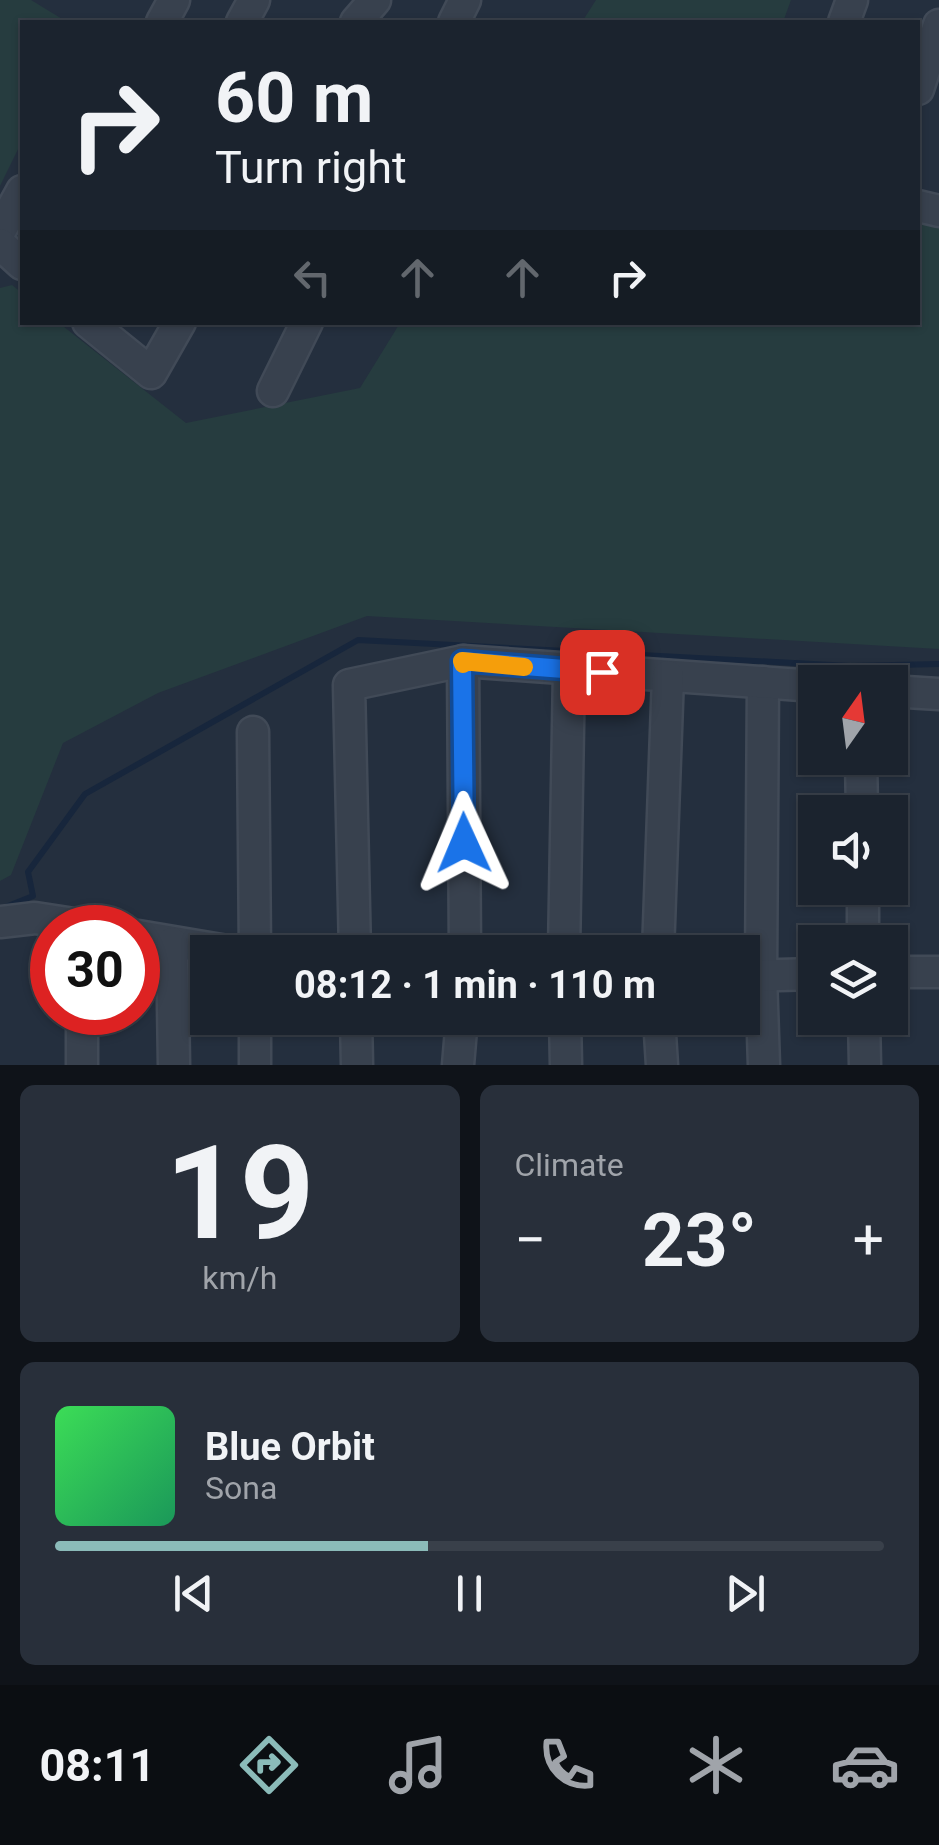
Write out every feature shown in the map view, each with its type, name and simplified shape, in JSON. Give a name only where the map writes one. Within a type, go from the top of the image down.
[{"type":"street","points":[[358,20],[375,0]]},
{"type":"street","points":[[920,83],[939,24]]},
{"type":"street","points":[[0,231],[14,192]]},
{"type":"street","points":[[0,244],[20,262]]},
{"type":"street","points":[[92,325],[151,372],[178,325]]},
{"type":"street","points":[[274,391],[306,325]]},
{"type":"street","points":[[462,661],[465,935]]},
{"type":"street","points":[[355,935],[349,684],[462,661],[798,685]]},
{"type":"street","points":[[564,935],[568,671]]},
{"type":"street","points":[[659,935],[668,676]]},
{"type":"street","points":[[754,935],[763,682]]},
{"type":"street","points":[[908,692],[939,694]]},
{"type":"street","points":[[253,732],[255,935]]},
{"type":"street","points":[[0,922],[30,919]]},
{"type":"street","points":[[160,941],[190,946]]},
{"type":"street","points":[[172,944],[174,1065]]},
{"type":"street","points":[[908,972],[939,972]]},
{"type":"street","points":[[760,976],[798,975]]},
{"type":"street","points":[[82,1035],[82,1065]]},
{"type":"street","points":[[255,1035],[255,1065]]},
{"type":"street","points":[[356,1035],[356,1065]]},
{"type":"street","points":[[458,1065],[461,1035]]},
{"type":"street","points":[[565,1035],[566,1065]]},
{"type":"street","points":[[661,1035],[662,1065]]},
{"type":"street","points":[[760,1035],[764,1065]]},
{"type":"street","points":[[864,1035],[865,1065]]},
{"type":"green space","points":[[0,0],[31,0],[64,20],[20,20],[20,145],[0,186]]},
{"type":"green space","points":[[596,0],[791,0],[784,20],[583,20]]},
{"type":"green space","points":[[920,223],[939,228],[939,649],[367,616],[158,693],[63,743],[11,875],[0,881],[0,288],[12,285],[20,291],[20,325],[62,325],[186,423],[360,388],[399,325],[920,325]]},
{"type":"waterway","points":[[3,908],[33,896],[28,872],[85,794],[358,640],[850,666],[939,664]]},
{"type":"slow traffic","points":[[463,664],[462,661],[524,667]]},
{"type":"route","points":[[464,843],[462,661],[602,672]]}]
